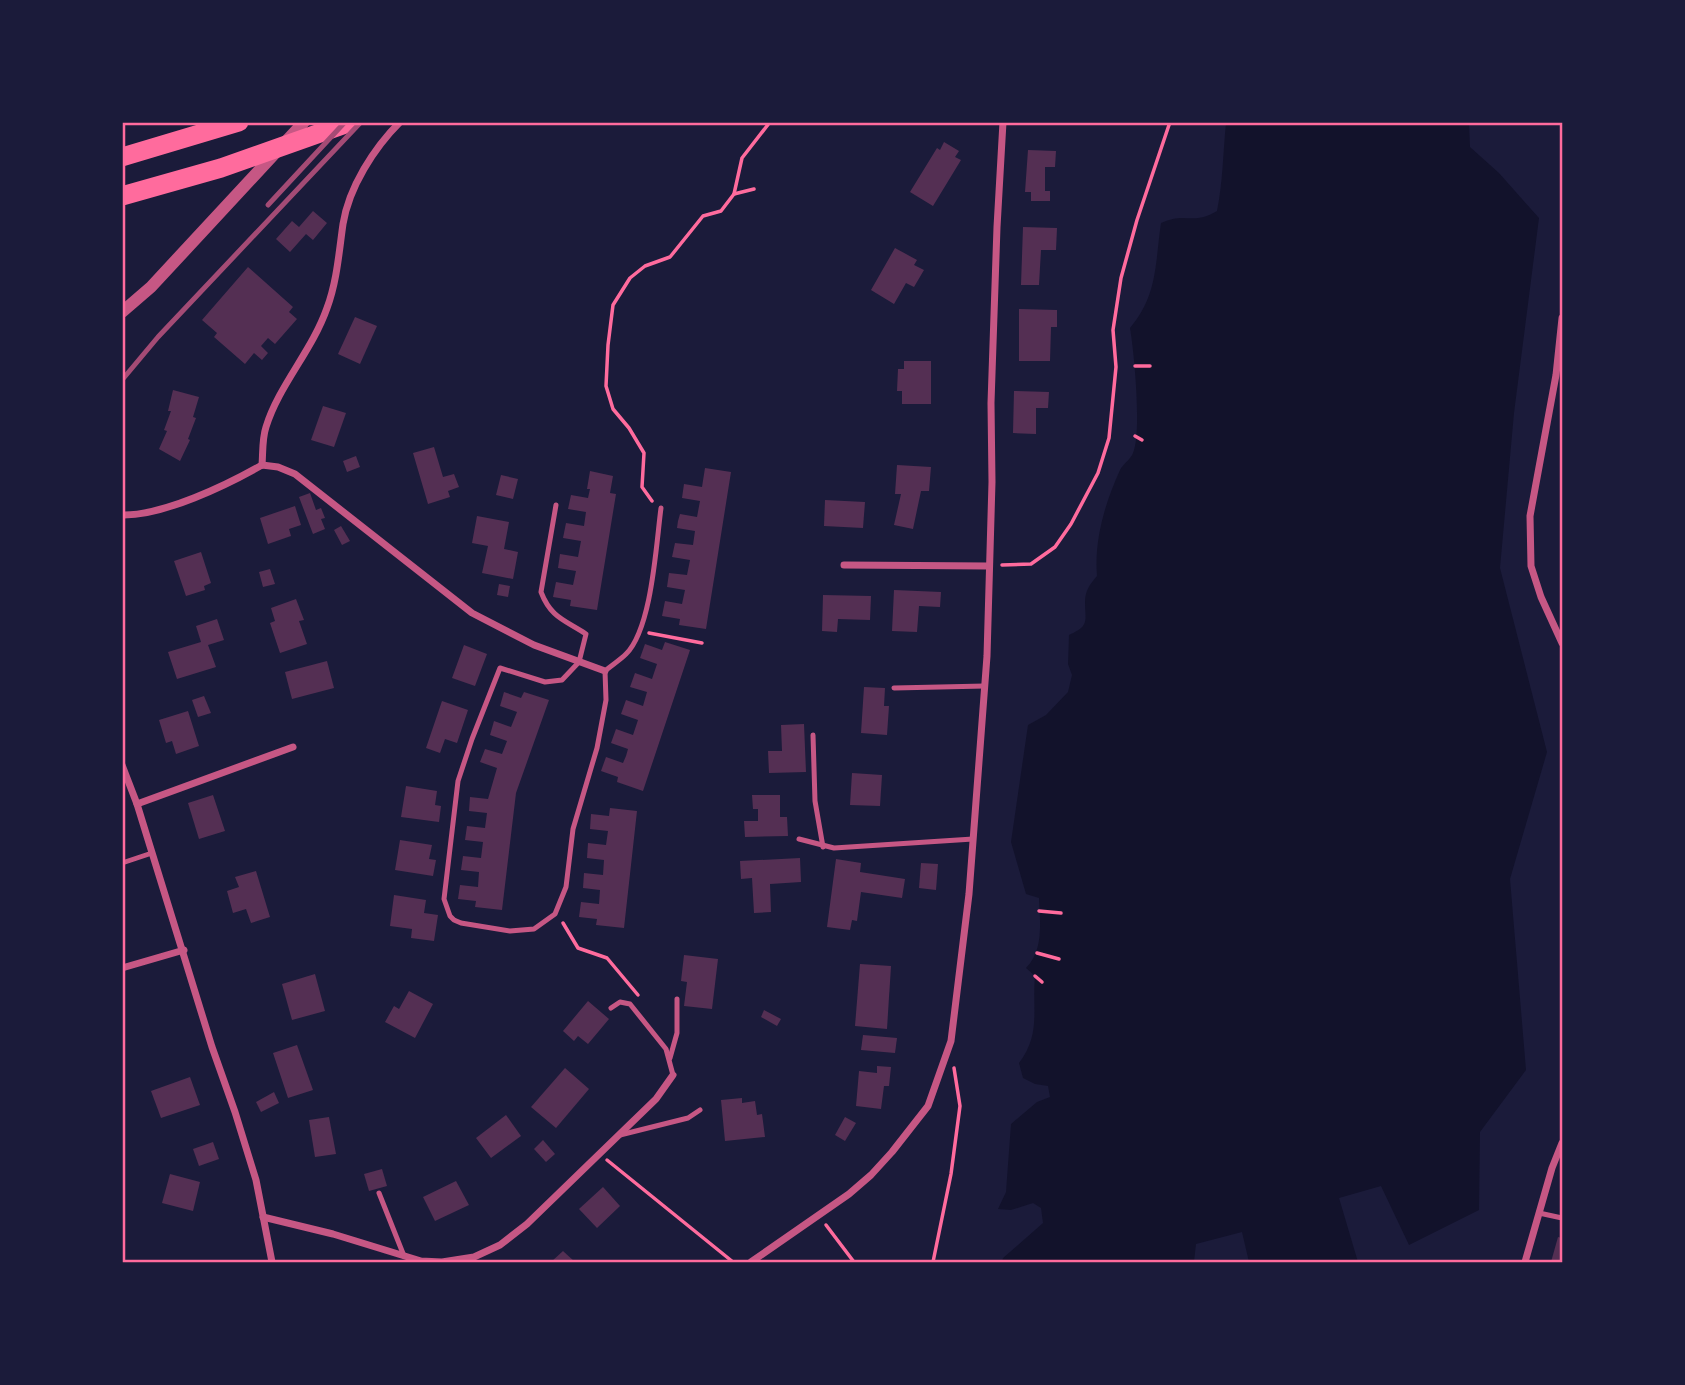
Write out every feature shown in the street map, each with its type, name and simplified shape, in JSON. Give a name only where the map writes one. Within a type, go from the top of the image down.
[{"type":"highway","points":[[122,157],[239,122]]},
{"type":"highway","points":[[122,197],[221,168],[351,122]]},
{"type":"street","points":[[122,312],[151,287],[304,122]]},
{"type":"street","points":[[262,465],[265,429],[279,396],[298,367],[327,308],[339,258],[344,220],[355,186],[384,139],[400,122]]},
{"type":"street","points":[[751,1262],[871,1175],[892,1152],[928,1106],[951,1041],[969,894],[985,685],[992,482],[991,403],[1003,122]]},
{"type":"street","points":[[1563,318],[1556,375],[1530,516],[1531,566],[1541,597],[1563,643]]},
{"type":"street","points":[[122,514],[139,515],[158,510],[231,483],[262,465],[278,467],[295,474],[472,613],[534,645],[605,671]]},
{"type":"street","points":[[844,565],[988,566]]},
{"type":"street","points":[[137,804],[293,747]]},
{"type":"street","points":[[122,765],[137,804],[256,1180],[272,1262]]},
{"type":"street","points":[[122,968],[184,950]]},
{"type":"street","points":[[263,1217],[333,1234],[421,1261],[442,1262],[474,1257],[500,1245],[527,1224],[656,1099],[673,1075]]},
{"type":"street","points":[[1525,1262],[1552,1168],[1563,1143]]},
{"type":"lane","points":[[556,505],[541,592],[553,615],[586,634],[579,662],[562,680],[545,682],[500,668],[458,782],[444,899],[454,920],[510,932],[534,929],[555,914],[566,887],[573,830],[602,724],[606,700],[605,671],[626,654],[639,632],[648,602],[661,508]]},
{"type":"lane","points":[[894,688],[985,685]]},
{"type":"lane","points":[[813,735],[815,801],[823,846]]},
{"type":"lane","points":[[799,839],[834,848],[973,839]]},
{"type":"lane","points":[[122,863],[152,853]]},
{"type":"lane","points":[[669,1060],[677,1033],[677,999]]},
{"type":"lane","points":[[611,1007],[620,1002],[630,1004],[666,1049],[673,1075]]},
{"type":"lane","points":[[619,1135],[688,1118],[700,1110]]},
{"type":"lane","points":[[379,1194],[404,1256]]},
{"type":"lane","points":[[1539,1213],[1563,1218]]},
{"type":"path","points":[[652,500],[642,487],[644,453],[629,428],[613,409],[606,386],[613,305],[630,278],[645,266],[670,257],[703,216],[721,211],[734,194],[742,158],[770,122]]},
{"type":"path","points":[[988,566],[1031,564],[1055,547],[1071,524],[1098,473],[1109,438],[1116,367],[1113,330],[1121,278],[1137,220],[1170,122]]},
{"type":"path","points":[[734,194],[754,188]]},
{"type":"path","points":[[1135,366],[1150,366]]},
{"type":"path","points":[[1135,436],[1142,440]]},
{"type":"path","points":[[639,632],[702,643]]},
{"type":"path","points":[[1039,911],[1061,913]]},
{"type":"path","points":[[555,914],[578,948],[607,958],[640,998]]},
{"type":"path","points":[[1037,953],[1059,959]]},
{"type":"path","points":[[1035,976],[1042,982]]},
{"type":"path","points":[[933,1262],[951,1174],[960,1106],[951,1041]]},
{"type":"path","points":[[599,1154],[733,1262]]},
{"type":"path","points":[[819,1215],[854,1262]]},
{"type":"shaded area","points":[[1226,123],[1469,123],[1470,147],[1499,173],[1539,218],[1514,413],[1500,568],[1547,752],[1510,879],[1526,1070],[1480,1132],[1479,1210],[1409,1245],[1381,1186],[1339,1198],[1358,1262],[1249,1262],[1242,1232],[1196,1244],[1194,1262],[1002,1262],[1003,1258],[1043,1223],[1041,1208],[1033,1203],[1011,1210],[998,1209],[1006,1192],[1011,1124],[1037,1102],[1050,1097],[1048,1086],[1023,1078],[1019,1063],[1033,1032],[1035,976],[1026,968],[1036,953],[1040,926],[1039,898],[1026,894],[1011,842],[1028,725],[1046,715],[1068,692],[1072,675],[1068,664],[1069,635],[1080,629],[1085,622],[1085,598],[1088,588],[1097,576],[1097,549],[1105,509],[1120,470],[1131,457],[1136,443],[1137,410],[1130,328],[1151,291],[1161,223],[1177,218],[1201,218],[1217,211]]},
{"type":"building","points":[[944,142],[959,151],[955,157],[961,160],[933,206],[910,192],[937,148],[940,150]]},
{"type":"building","points":[[1028,150],[1056,151],[1055,167],[1045,167],[1045,191],[1050,191],[1050,201],[1031,201],[1031,192],[1025,192]]},
{"type":"building","points":[[313,211],[327,223],[313,240],[306,234],[290,252],[276,239],[292,221],[299,227]]},
{"type":"building","points":[[1023,227],[1057,228],[1056,250],[1041,250],[1039,285],[1021,285]]},
{"type":"building","points":[[895,248],[917,260],[914,265],[924,270],[914,287],[906,283],[894,304],[871,290]]},
{"type":"building","points":[[248,267],[293,307],[289,312],[297,319],[275,344],[268,338],[261,346],[268,353],[262,360],[254,353],[245,364],[214,337],[217,333],[202,320]]},
{"type":"building","points":[[1019,309],[1057,310],[1057,327],[1051,327],[1050,361],[1019,361]]},
{"type":"building","points":[[355,317],[377,326],[360,364],[338,354]]},
{"type":"building","points":[[904,361],[931,361],[931,404],[902,404],[902,391],[897,391],[898,369],[904,369]]},
{"type":"building","points":[[173,390],[199,397],[193,417],[196,418],[188,439],[190,440],[180,461],[159,449],[167,431],[164,430],[171,411],[168,411]]},
{"type":"building","points":[[1014,391],[1049,392],[1048,408],[1036,408],[1036,434],[1013,433]]},
{"type":"building","points":[[323,406],[346,413],[334,447],[311,440]]},
{"type":"building","points":[[434,447],[443,477],[454,474],[459,487],[448,491],[450,497],[428,504],[413,453]]},
{"type":"building","points":[[356,456],[360,467],[347,472],[343,461]]},
{"type":"building","points":[[897,465],[931,467],[929,491],[921,491],[913,529],[894,525],[901,494],[895,494]]},
{"type":"building","points":[[705,468],[731,472],[706,629],[679,625],[680,619],[662,616],[665,601],[682,604],[685,590],[667,587],[669,573],[687,575],[690,560],[672,557],[675,543],[693,545],[695,531],[677,528],[678,521],[680,514],[697,517],[700,501],[682,498],[684,484],[702,487]]},
{"type":"building","points":[[590,471],[613,476],[610,493],[616,494],[597,610],[570,606],[571,600],[553,597],[556,582],[573,585],[576,571],[558,568],[560,554],[578,557],[581,541],[563,538],[566,523],[584,526],[586,512],[568,509],[571,495],[588,498]]},
{"type":"building","points":[[501,475],[518,479],[513,499],[496,495]]},
{"type":"building","points":[[310,493],[316,510],[321,508],[325,518],[321,519],[325,529],[313,534],[299,497]]},
{"type":"building","points":[[825,500],[865,502],[863,528],[824,526]]},
{"type":"building","points":[[295,506],[301,525],[289,529],[291,536],[268,544],[260,518]]},
{"type":"building","points":[[477,516],[509,522],[504,549],[518,552],[513,579],[482,573],[488,546],[472,543]]},
{"type":"building","points":[[341,526],[350,541],[342,545],[334,530]]},
{"type":"building","points":[[201,552],[211,583],[204,586],[205,590],[186,596],[174,561]]},
{"type":"building","points":[[270,569],[275,584],[263,587],[259,572]]},
{"type":"building","points":[[499,584],[510,586],[508,597],[497,595]]},
{"type":"building","points":[[894,590],[941,592],[940,607],[919,606],[917,632],[892,631]]},
{"type":"building","points":[[823,595],[871,596],[870,620],[838,619],[837,632],[822,631]]},
{"type":"building","points":[[296,599],[304,620],[299,621],[307,644],[280,653],[270,623],[275,621],[271,608]]},
{"type":"building","points":[[217,619],[224,640],[208,645],[216,667],[177,679],[168,652],[201,642],[196,626]]},
{"type":"building","points":[[665,642],[690,650],[643,791],[617,782],[618,777],[601,771],[606,757],[623,763],[626,756],[628,749],[611,743],[616,729],[633,735],[638,720],[621,714],[626,700],[643,706],[647,692],[630,687],[635,673],[652,679],[657,664],[640,658],[645,644],[662,650]]},
{"type":"building","points":[[464,645],[487,654],[475,686],[452,678]]},
{"type":"building","points":[[327,661],[334,688],[292,699],[285,672]]},
{"type":"building","points":[[864,687],[885,688],[884,706],[889,706],[887,735],[861,733]]},
{"type":"building","points":[[504,692],[521,698],[524,692],[549,700],[516,793],[502,910],[475,907],[476,901],[458,899],[460,885],[478,887],[479,872],[461,870],[463,856],[481,858],[483,842],[465,840],[467,826],[485,828],[487,813],[469,811],[470,797],[488,799],[497,768],[480,762],[485,749],[502,754],[507,741],[490,735],[494,721],[511,727],[517,712],[500,706]]},
{"type":"building","points":[[204,696],[211,713],[198,717],[192,700]]},
{"type":"building","points":[[442,701],[468,710],[457,743],[445,739],[440,753],[426,748]]},
{"type":"building","points":[[188,711],[199,746],[176,754],[172,741],[166,743],[159,720]]},
{"type":"building","points":[[804,724],[806,772],[769,773],[768,751],[782,751],[781,725]]},
{"type":"building","points":[[852,773],[882,775],[880,806],[850,805]]},
{"type":"building","points":[[406,786],[437,791],[435,805],[441,806],[439,822],[401,817]]},
{"type":"building","points":[[213,795],[225,831],[199,839],[188,803]]},
{"type":"building","points":[[752,795],[780,795],[780,817],[787,817],[788,836],[745,837],[744,821],[758,821],[758,809],[753,809]]},
{"type":"building","points":[[610,808],[637,811],[624,928],[596,925],[597,919],[579,917],[581,902],[599,904],[600,890],[583,888],[584,873],[603,875],[604,860],[587,858],[588,843],[606,845],[608,831],[590,829],[591,814],[609,816]]},
{"type":"building","points":[[400,840],[432,845],[429,859],[436,860],[433,876],[395,870]]},
{"type":"building","points":[[800,858],[801,882],[770,884],[771,912],[754,913],[752,878],[741,879],[740,861]]},
{"type":"building","points":[[836,859],[861,863],[860,872],[905,879],[902,898],[861,892],[857,921],[852,920],[850,930],[827,927]]},
{"type":"building","points":[[921,863],[938,864],[936,890],[919,888]]},
{"type":"building","points":[[256,871],[270,917],[251,923],[246,909],[233,913],[227,891],[239,887],[235,877]]},
{"type":"building","points":[[394,895],[426,900],[424,913],[438,915],[434,941],[411,938],[412,929],[390,926]]},
{"type":"building","points":[[684,955],[718,959],[712,1009],[684,1006],[687,982],[681,981]]},
{"type":"building","points":[[860,964],[891,966],[887,1029],[855,1026]]},
{"type":"building","points":[[315,974],[325,1011],[292,1020],[282,984]]},
{"type":"building","points":[[409,991],[433,1004],[415,1038],[385,1022],[394,1006],[399,1009]]},
{"type":"building","points":[[588,1001],[609,1019],[588,1044],[578,1036],[574,1041],[563,1031]]},
{"type":"building","points":[[764,1010],[781,1019],[777,1026],[761,1017]]},
{"type":"building","points":[[863,1035],[897,1038],[895,1053],[861,1050]]},
{"type":"building","points":[[297,1045],[313,1090],[288,1098],[273,1053]]},
{"type":"building","points":[[877,1066],[891,1067],[889,1086],[884,1086],[881,1109],[856,1106],[859,1071],[877,1073]]},
{"type":"building","points":[[565,1068],[589,1089],[556,1128],[531,1107]]},
{"type":"building","points":[[190,1077],[200,1105],[161,1118],[151,1091]]},
{"type":"building","points":[[274,1092],[279,1103],[261,1112],[256,1102]]},
{"type":"building","points":[[742,1098],[742,1103],[755,1101],[757,1115],[762,1114],[765,1137],[725,1141],[721,1100]]},
{"type":"building","points":[[506,1115],[521,1136],[491,1158],[476,1138]]},
{"type":"building","points":[[329,1117],[336,1154],[315,1157],[309,1120]]},
{"type":"building","points":[[845,1117],[856,1123],[845,1141],[835,1135]]},
{"type":"building","points":[[543,1140],[555,1154],[546,1162],[534,1149]]},
{"type":"building","points":[[213,1142],[219,1159],[199,1166],[193,1149]]},
{"type":"building","points":[[382,1169],[387,1186],[369,1191],[364,1174]]},
{"type":"building","points":[[170,1174],[200,1182],[193,1211],[162,1203]]},
{"type":"building","points":[[456,1181],[469,1205],[435,1221],[423,1197]]},
{"type":"building","points":[[603,1187],[620,1206],[597,1228],[579,1209]]},
{"type":"building","points":[[1558,1237],[1562,1238],[1562,1262],[1551,1262]]},
{"type":"building","points":[[563,1251],[575,1262],[551,1262]]},
{"type":"railway","points":[[268,205],[345,122]]},
{"type":"railway","points":[[122,380],[158,337],[361,122]]}]
